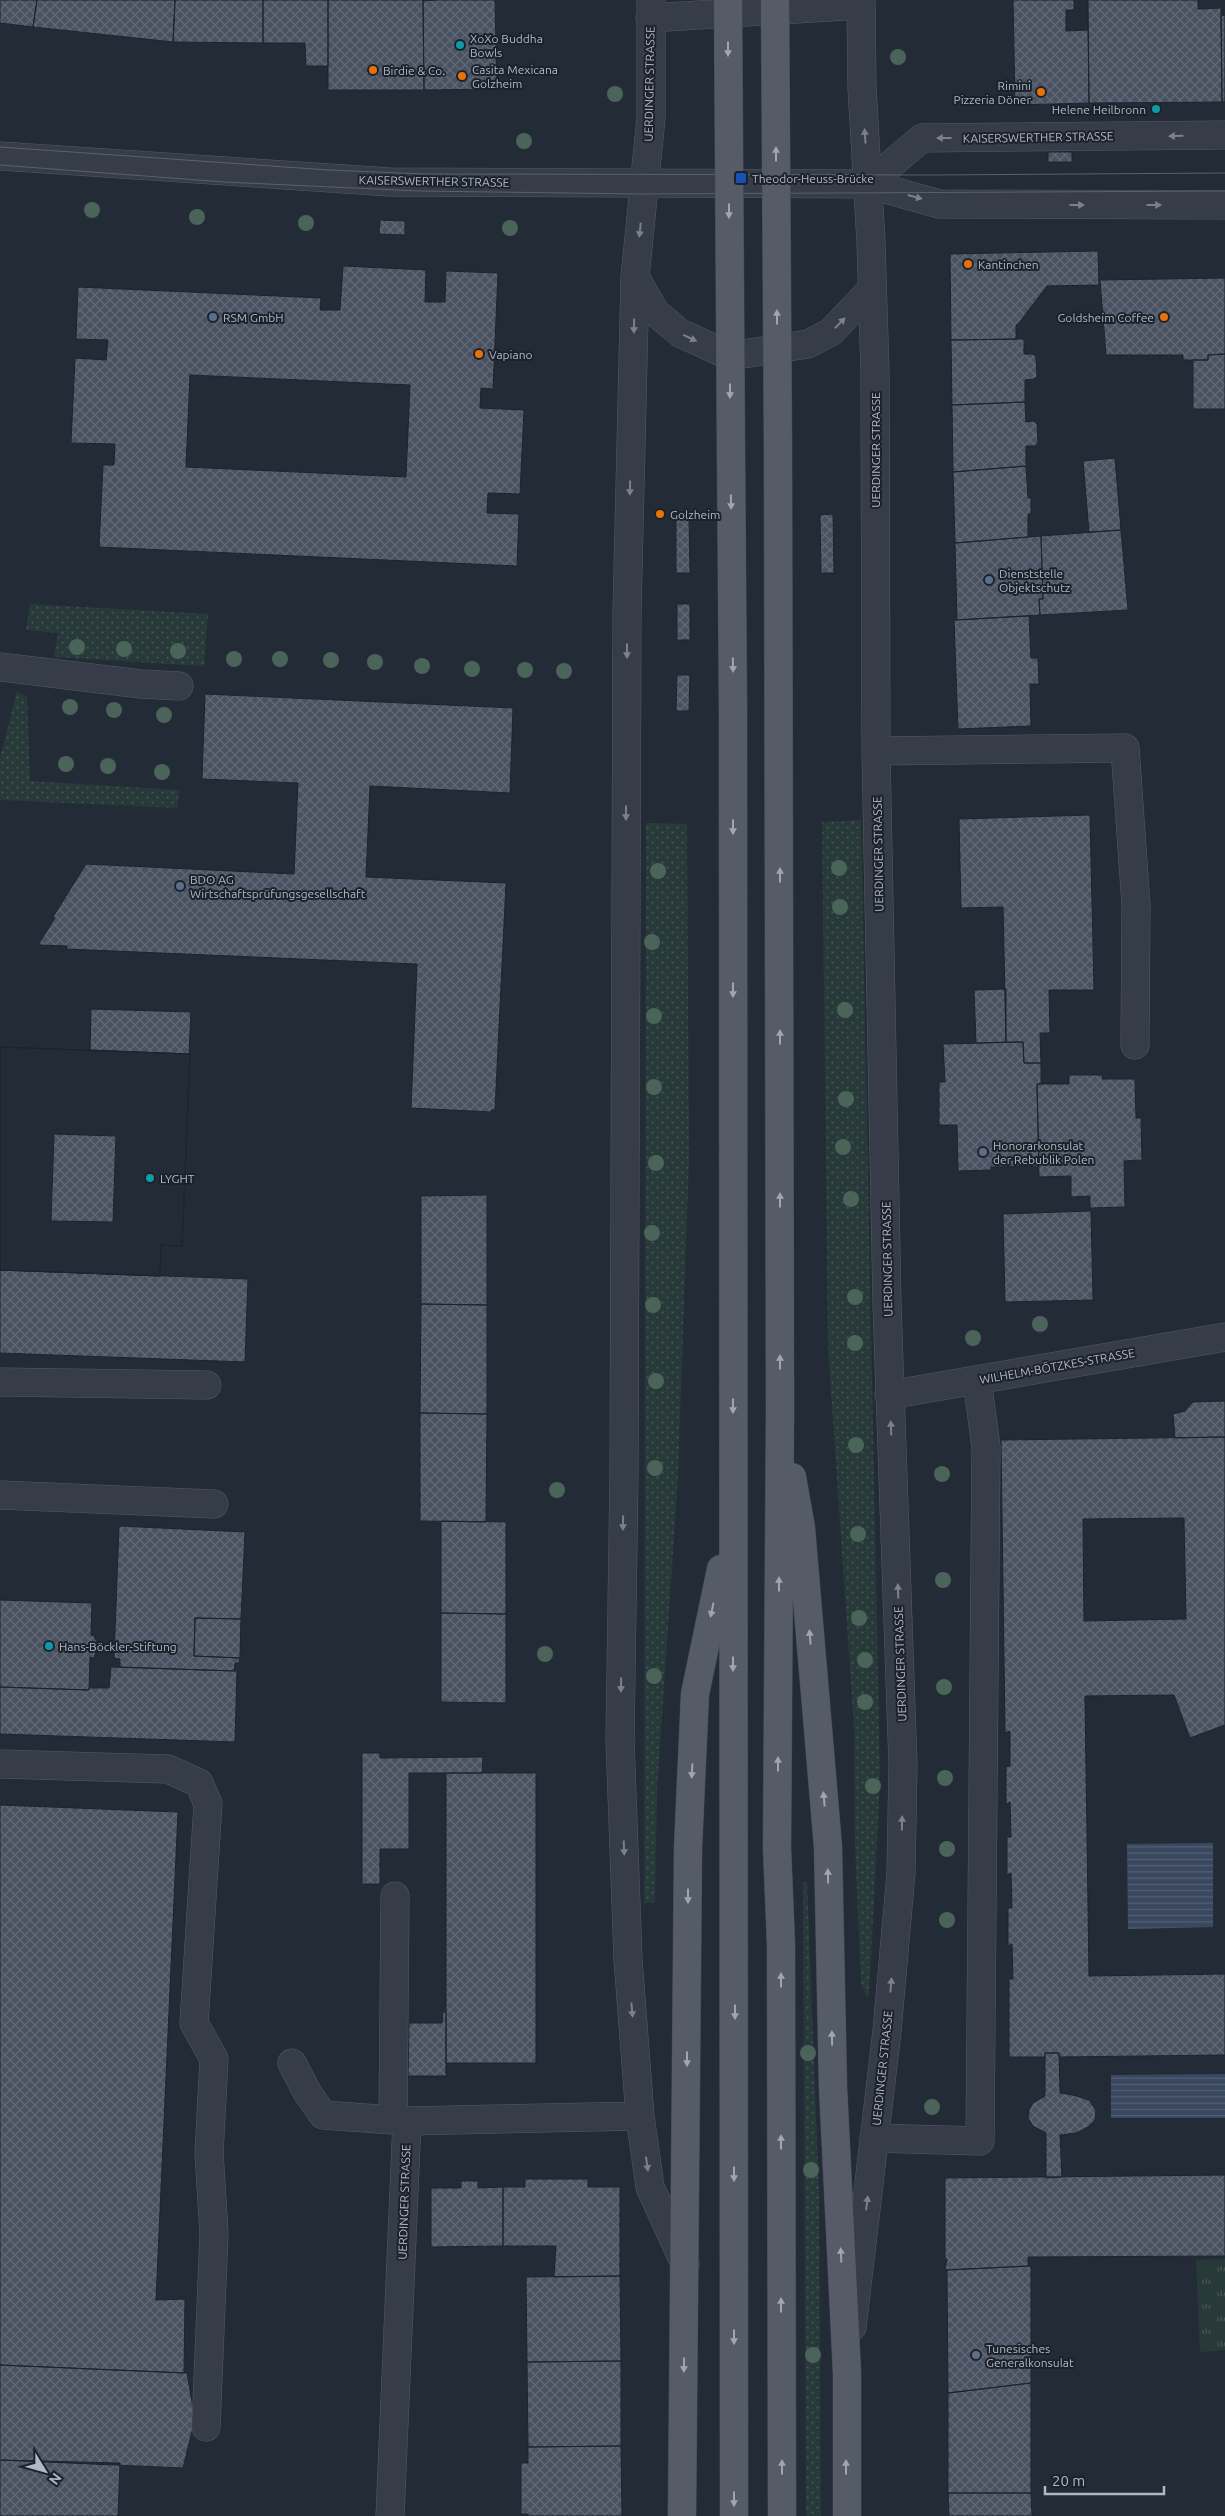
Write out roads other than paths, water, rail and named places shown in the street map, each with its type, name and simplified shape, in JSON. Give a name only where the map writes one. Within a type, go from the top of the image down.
[{"type":"main road","points":[[728,0],[733,710],[734,2516]]},
{"type":"main road","points":[[774,0],[778,453],[780,1411],[777,1848],[782,1945],[782,2516]]},
{"type":"main road","points":[[780,1411],[801,1528],[828,1847],[834,2087],[847,2373]]},
{"type":"main road","points":[[685,2264],[688,1848],[695,1694],[733,1511]]},
{"type":"main road","name":"UERDINGER STRASSE","points":[[682,2516],[685,2264]]},
{"type":"main road","name":"UERDINGER STRASSE","points":[[847,2373],[847,2516]]},
{"type":"street","points":[[650,9],[861,2]]},
{"type":"street","name":"UERDINGER STRASSE","points":[[847,2373],[887,2031],[901,1873],[903,1764],[890,1394],[876,751],[875,396],[868,184],[862,88],[861,2]]},
{"type":"street","name":"UERDINGER STRASSE","points":[[650,9],[651,118],[635,277],[627,613],[624,1454],[620,1740],[628,1960],[640,2116],[650,2186],[685,2264]]},
{"type":"street","name":"KAISERSWERTHER STRASSE","points":[[868,184],[922,138],[1225,135]]},
{"type":"street","name":"KAISERSWERTHER STRASSE","points":[[0,156],[390,182],[868,184],[940,204],[1225,204]]},
{"type":"street","points":[[635,277],[655,312],[680,334],[730,356],[808,344],[831,332],[872,290]]},
{"type":"street","points":[[0,667],[141,684],[179,686]]},
{"type":"street","points":[[876,751],[1125,748],[1136,905],[1135,1045]]},
{"type":"street","name":"WILHELM-BÖTZKES-STRASSE","points":[[890,1394],[1225,1337]]},
{"type":"street","points":[[874,2138],[980,2141],[986,1447],[977,1380]]},
{"type":"street","points":[[0,1382],[207,1385]]},
{"type":"street","points":[[0,1495],[214,1504]]},
{"type":"street","points":[[0,1764],[168,1769],[199,1783],[208,1804],[194,2024],[214,2059],[209,2153],[214,2234],[206,2427]]},
{"type":"street","name":"UERDINGER STRASSE","points":[[390,2516],[400,2120],[395,1896]]},
{"type":"street","points":[[292,2063],[307,2092],[323,2115],[400,2120],[640,2116]]},
{"type":"water","points":[[1213,1843],[1213,1927],[1128,1929],[1127,1844]]},
{"type":"water","points":[[1225,2074],[1225,2118],[1111,2118],[1111,2075]]},
{"type":"tram line","points":[[0,147],[328,170],[425,174],[932,175],[1225,173]]},
{"type":"tram line","points":[[0,165],[224,182],[419,191],[644,194],[1225,191]]},
{"type":"place","name":"XoXo Buddha Bowls","points":[[460,45]]},
{"type":"place","name":"Birdie & Co.","points":[[373,70]]},
{"type":"place","name":"Casita Mexicana Golzheim","points":[[462,76]]},
{"type":"place","name":"Rimini Pizzeria Döner","points":[[1041,92]]},
{"type":"place","name":"Helene Heilbronn","points":[[1156,109]]},
{"type":"place","name":"Theodor-Heuss-Brücke","points":[[741,178]]},
{"type":"place","name":"Kantinchen","points":[[968,264]]},
{"type":"place","name":"RSM GmbH","points":[[213,317]]},
{"type":"place","name":"Goldsheim Coffee","points":[[1164,317]]},
{"type":"place","name":"Vapiano","points":[[479,354]]},
{"type":"place","name":"Golzheim","points":[[660,514]]},
{"type":"place","name":"Dienststelle Objektschutz","points":[[989,580]]},
{"type":"place","name":"BDO AG Wirtschaftsprüfungsgesellschaft","points":[[180,886]]},
{"type":"place","name":"Honorarkonsulat der Rebublik Polen","points":[[983,1152]]},
{"type":"place","name":"LYGHT","points":[[150,1178]]},
{"type":"place","name":"Hans-Böckler-Stiftung","points":[[49,1646]]},
{"type":"place","name":"Tunesisches Generalkonsulat","points":[[976,2355]]}]
